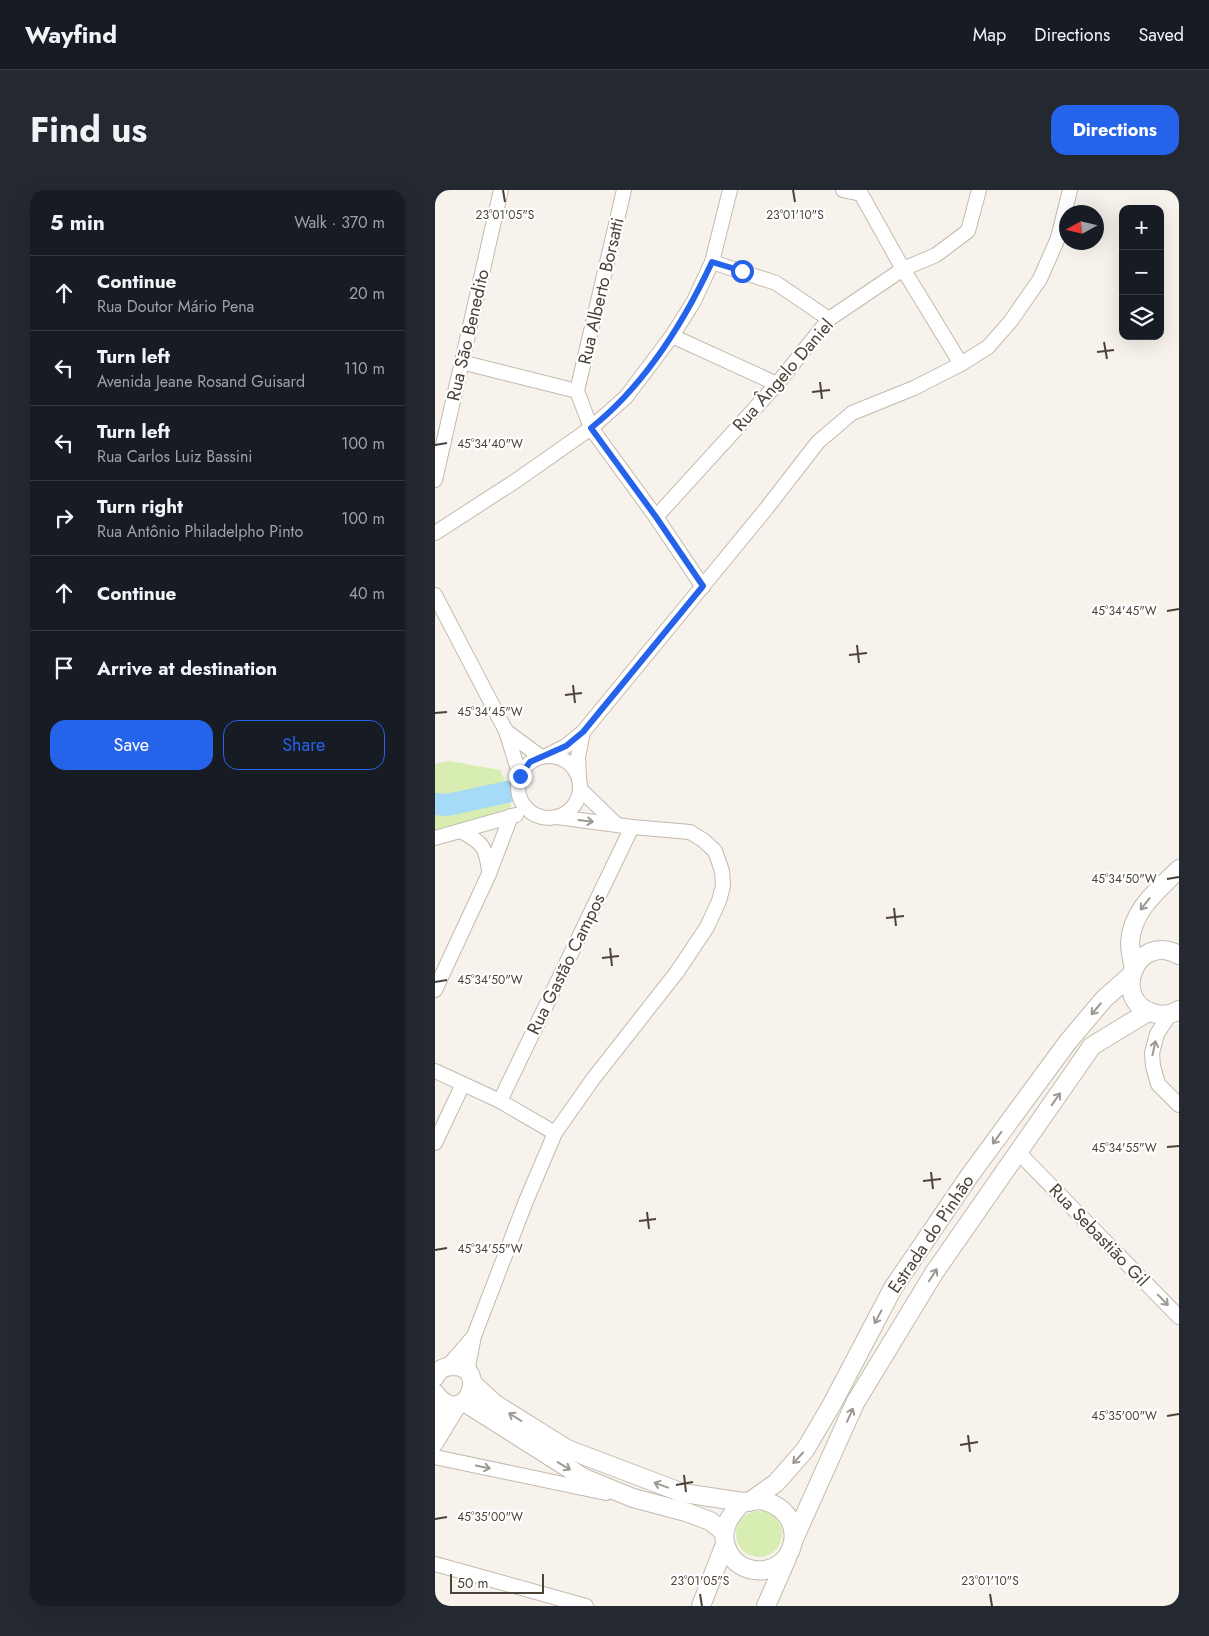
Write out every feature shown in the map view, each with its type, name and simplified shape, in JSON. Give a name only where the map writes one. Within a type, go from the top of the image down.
[{"type":"street","name":"Rua São Benedito","points":[[435,476],[501,190]]},
{"type":"street","name":"Rua Alberto Borsatti","points":[[577,391],[624,190]]},
{"type":"street","points":[[435,533],[517,480],[591,428],[627,397],[672,336],[694,301],[712,262],[730,190]]},
{"type":"street","points":[[843,190],[861,192],[903,269],[961,364]]},
{"type":"street","name":"Rua Ângelo Daniel","points":[[656,517],[777,384],[829,319],[903,269],[936,255],[968,232],[979,190]]},
{"type":"street","points":[[435,1444],[472,1391],[470,1377],[474,1336],[526,1201],[555,1134],[593,1079],[677,972],[707,927],[719,901],[723,886],[722,871],[715,851],[690,832],[632,827],[557,817],[540,817],[524,806],[518,786],[520,776],[530,762],[566,746],[583,732],[818,442],[852,414],[914,388],[961,364],[988,347],[1010,322],[1039,279],[1058,238],[1070,190]]},
{"type":"street","points":[[712,262],[776,283],[829,319]]},
{"type":"street","points":[[672,336],[777,384]]},
{"type":"street","points":[[461,362],[577,391],[591,428],[656,517],[703,586]]},
{"type":"street","points":[[435,595],[506,731],[520,776]]},
{"type":"street","points":[[506,731],[543,757],[563,760],[570,764],[575,771],[579,784],[616,824]]},
{"type":"street","points":[[557,817],[566,813],[578,798],[578,757],[583,732]]},
{"type":"street","points":[[435,838],[511,816],[532,813]]},
{"type":"street","points":[[435,990],[489,874],[511,816]]},
{"type":"street","name":"Rua Gastão Campos","points":[[500,1101],[632,827]]},
{"type":"street","points":[[461,831],[477,840],[487,853],[489,874]]},
{"type":"street","points":[[1176,1012],[1159,1015],[1148,1012],[1139,1006],[1133,997],[1130,986],[1132,972],[1130,942],[1134,924],[1143,904],[1179,869]]},
{"type":"street","name":"Estrada do Pinhão","points":[[746,1502],[775,1483],[805,1450],[831,1406],[893,1288],[1067,1043],[1104,999],[1132,972],[1142,957],[1151,952],[1162,950],[1179,955]]},
{"type":"street","name":"Estrada do Pinhão","points":[[766,1606],[855,1403],[934,1273],[1092,1046],[1148,1012]]},
{"type":"street","points":[[1176,1012],[1157,1034],[1152,1053],[1158,1084],[1179,1105]]},
{"type":"street","points":[[435,1072],[500,1101],[555,1134]]},
{"type":"street","points":[[435,1143],[463,1084]]},
{"type":"street","name":"Rua Sebastião Gil","points":[[1019,1153],[1179,1317]]},
{"type":"street","points":[[438,1373],[474,1336]]},
{"type":"street","points":[[435,1457],[633,1498],[710,1520],[725,1538],[729,1554],[746,1568],[756,1571],[767,1570],[777,1566],[785,1560],[793,1545],[791,1522],[781,1508],[771,1503],[760,1500],[746,1502],[683,1493],[567,1449],[495,1404],[459,1366],[438,1373]]},
{"type":"street","points":[[435,1432],[438,1398],[451,1405],[462,1403],[584,1478],[633,1498]]},
{"type":"street","points":[[701,1606],[725,1538],[729,1518],[746,1502]]},
{"type":"street","points":[[435,1564],[586,1606]]},
{"type":"green space","points":[[449,761],[500,770],[509,790],[511,811],[435,831],[435,764]]},
{"type":"green space","points":[[764,1511],[776,1517],[781,1525],[781,1543],[776,1551],[768,1556],[754,1557],[742,1551],[737,1543],[736,1529],[742,1517],[750,1512]]},
{"type":"waterway","points":[[435,804],[447,805],[507,792]]},
{"type":"route","points":[[520,776],[530,762],[566,746],[583,732],[703,586],[656,517],[591,428],[627,397],[672,336],[694,301],[712,262],[742,271]]}]
